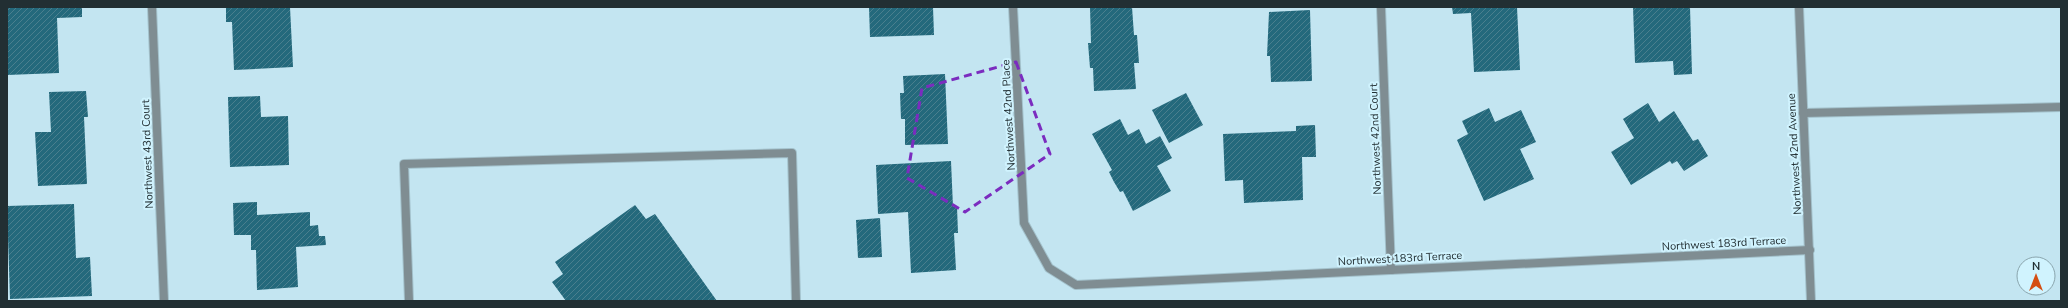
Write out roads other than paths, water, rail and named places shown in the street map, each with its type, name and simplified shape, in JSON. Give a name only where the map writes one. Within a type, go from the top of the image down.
[{"type":"street","name":"Northwest 43rd Court","points":[[152,7],[164,301]]},
{"type":"street","name":"Northwest 42nd Place","points":[[1013,7],[1024,223]]},
{"type":"street","name":"Northwest 42nd Court","points":[[1381,7],[1392,270]]},
{"type":"street","name":"Northwest 42nd Avenue","points":[[1799,7],[1811,301]]},
{"type":"street","points":[[1803,112],[2061,107]]},
{"type":"street","points":[[409,301],[404,164],[792,154],[796,301]]},
{"type":"street","name":"Northwest 183rd Terrace","points":[[1024,223],[1049,268],[1076,285],[1810,250]]}]
